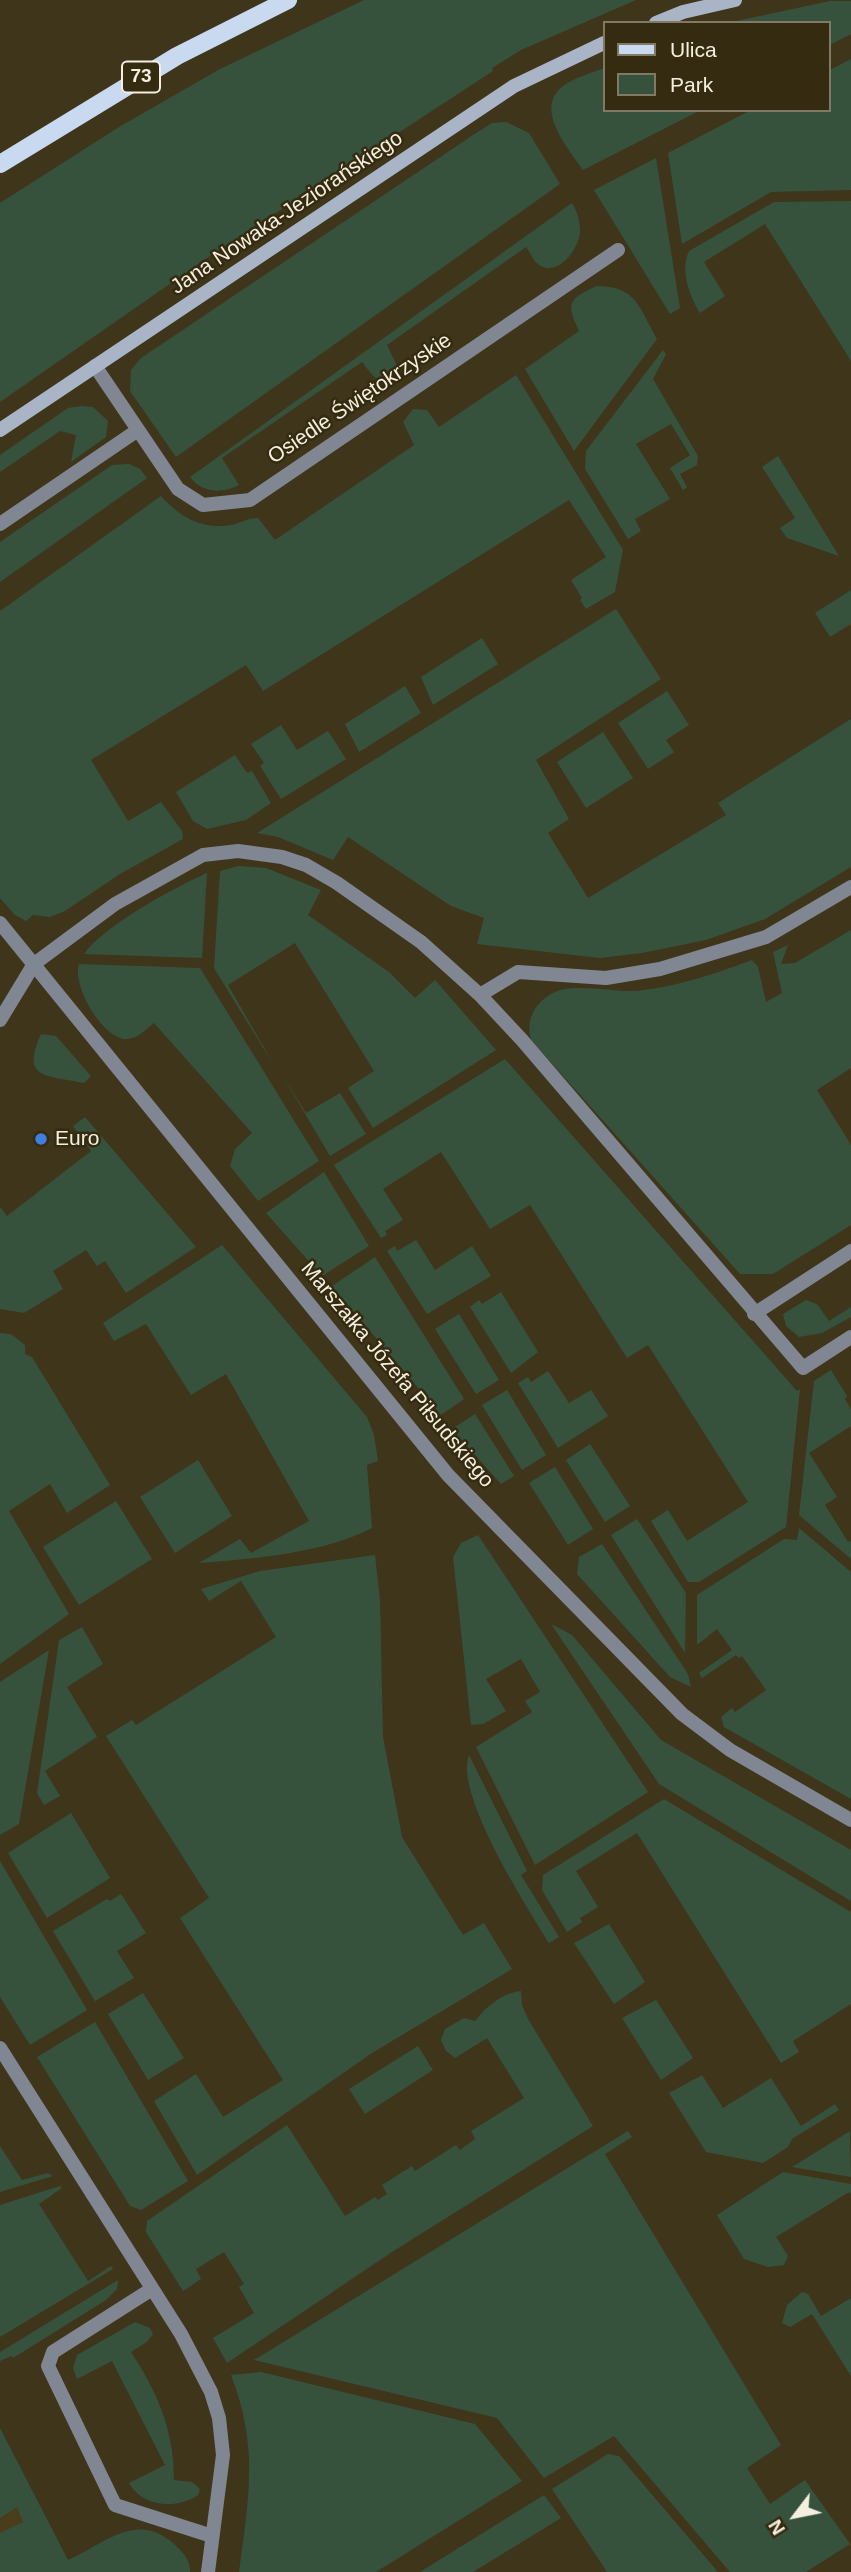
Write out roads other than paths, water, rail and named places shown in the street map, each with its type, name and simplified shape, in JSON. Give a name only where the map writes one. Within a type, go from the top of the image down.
[{"type":"main road","name":"73","points":[[0,164],[177,56],[288,0]]},
{"type":"street","points":[[661,21],[683,12],[735,0]]},
{"type":"street","name":"Jana Nowaka-Jeziorańskiego","points":[[0,430],[514,86],[602,44]]},
{"type":"street","name":"Osiedle Świętokrzyskie","points":[[95,366],[178,489],[203,505],[250,500],[618,250]]},
{"type":"street","points":[[0,524],[138,430]]},
{"type":"street","points":[[0,1020],[34,964],[115,904],[203,855],[256,851],[306,865],[337,883],[421,942],[480,995],[523,1040],[754,1314],[803,1368],[851,1336]]},
{"type":"street","points":[[480,995],[518,972],[606,978],[673,965],[766,937],[851,887]]},
{"type":"street","name":"Marszałka Józefa Piłsudskiego","points":[[0,923],[448,1475],[682,1713],[730,1750],[851,1820]]},
{"type":"street","points":[[754,1314],[851,1251]]},
{"type":"street","points":[[0,2048],[197,2362],[219,2418],[223,2455],[208,2572]]},
{"type":"street","points":[[152,2288],[53,2352],[48,2366],[115,2505],[212,2536]]},
{"type":"place","name":"Euro","points":[[41,1139]]}]
